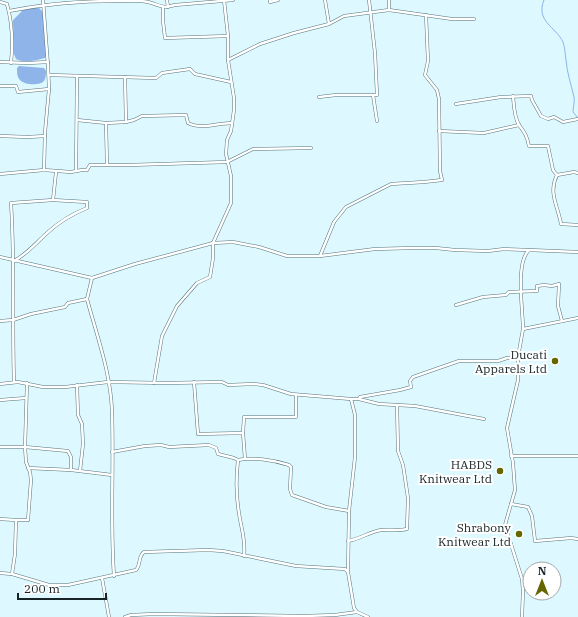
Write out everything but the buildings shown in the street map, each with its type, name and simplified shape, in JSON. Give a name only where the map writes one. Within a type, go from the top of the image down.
[{"type":"street","points":[[43,0],[49,75],[44,170]]},
{"type":"street","points":[[167,0],[168,7]]},
{"type":"street","points":[[9,11],[31,6],[81,2],[149,1],[163,7],[168,7],[175,5],[233,0]]},
{"type":"street","points":[[270,0],[272,3],[278,0]]},
{"type":"street","points":[[325,0],[329,24]]},
{"type":"street","points":[[319,97],[336,95],[377,95],[376,52],[369,0]]},
{"type":"street","points":[[389,0],[389,10]]},
{"type":"street","points":[[154,382],[162,336],[177,306],[197,283],[210,277],[213,258],[213,243],[231,203],[231,176],[226,154],[227,140],[232,123],[234,98],[228,60],[228,36],[224,1]]},
{"type":"street","points":[[0,2],[7,4],[11,22],[11,63]]},
{"type":"street","points":[[163,7],[165,38],[228,36]]},
{"type":"street","points":[[228,60],[260,44],[329,24],[344,16],[389,10],[452,19],[474,19]]},
{"type":"street","points":[[320,256],[334,222],[346,207],[392,184],[442,180],[440,171],[439,99],[436,90],[425,75],[428,61],[426,15]]},
{"type":"street","points":[[0,62],[48,62]]},
{"type":"street","points":[[49,75],[156,78],[162,73],[190,69],[195,74],[231,82]]},
{"type":"street","points":[[76,171],[77,76]]},
{"type":"street","points":[[125,77],[126,122]]},
{"type":"street","points":[[0,86],[16,86],[18,92],[49,89]]},
{"type":"street","points":[[372,95],[377,121]]},
{"type":"street","points":[[513,96],[515,113],[519,125],[526,134],[529,146],[548,146],[553,170],[557,175]]},
{"type":"street","points":[[456,104],[513,96],[530,96],[541,116],[548,119],[554,117],[563,122],[578,119]]},
{"type":"street","points":[[77,120],[106,123],[126,122],[142,116],[186,115],[188,123],[192,125],[205,126],[216,125],[218,123],[232,123]]},
{"type":"street","points":[[106,123],[107,165]]},
{"type":"street","points":[[439,131],[484,133],[519,125]]},
{"type":"street","points":[[0,136],[45,136]]},
{"type":"street","points":[[0,174],[44,170],[56,172],[86,170],[90,164],[129,165],[227,162],[252,149],[311,148]]},
{"type":"street","points":[[53,200],[56,172]]},
{"type":"street","points":[[557,175],[574,172],[578,173]]},
{"type":"street","points":[[557,175],[553,184],[554,202],[561,224],[578,225]]},
{"type":"street","points":[[14,261],[24,256],[60,223],[87,208],[87,202],[53,200],[11,203],[14,261],[14,382]]},
{"type":"street","points":[[0,257],[92,278],[135,264],[213,243],[233,242],[259,247],[287,256],[320,256],[383,249],[436,248],[488,251],[511,249],[578,252]]},
{"type":"street","points":[[522,617],[522,579],[505,525],[515,490],[507,428],[518,380],[518,357],[523,328],[520,291],[523,261],[528,250]]},
{"type":"street","points":[[92,278],[88,299],[108,382],[112,411],[112,541],[114,576]]},
{"type":"street","points":[[456,305],[483,297],[506,295],[509,292],[537,291],[537,286],[552,286],[559,284],[558,306],[562,321]]},
{"type":"street","points":[[0,321],[13,320],[31,314],[65,307],[68,303],[88,299]]},
{"type":"street","points":[[523,328],[578,318]]},
{"type":"street","points":[[359,399],[360,397],[411,387],[410,381],[412,377],[459,361],[498,361],[518,357]]},
{"type":"street","points":[[0,384],[14,382],[28,383],[44,387],[108,382],[222,382],[228,385],[253,384],[263,385],[296,395],[359,399],[379,404],[415,406],[484,419]]},
{"type":"street","points":[[194,382],[198,434],[243,433]]},
{"type":"street","points":[[0,519],[28,520],[31,480],[26,462],[25,447],[26,398],[28,383]]},
{"type":"street","points":[[77,385],[78,415],[82,424],[83,444],[80,471]]},
{"type":"street","points":[[245,459],[243,433],[244,417],[296,417],[296,395]]},
{"type":"street","points":[[0,400],[26,398]]},
{"type":"street","points":[[351,399],[355,415],[355,457],[349,511],[348,572],[354,608],[357,612]]},
{"type":"street","points":[[348,541],[359,539],[373,532],[407,529],[408,498],[403,465],[398,451],[397,405]]},
{"type":"street","points":[[112,452],[145,446],[161,445],[169,447],[209,445],[216,448],[218,454],[238,460],[245,459],[283,463],[291,467],[290,489],[292,495],[326,507],[349,511]]},
{"type":"street","points":[[0,447],[25,447],[68,451],[71,457],[71,470]]},
{"type":"street","points":[[511,456],[578,456]]},
{"type":"street","points":[[238,460],[236,475],[239,513],[244,535],[244,556]]},
{"type":"street","points":[[28,468],[71,470],[112,475]]},
{"type":"street","points":[[511,504],[528,507],[532,516],[535,541],[571,538],[578,539]]},
{"type":"street","points":[[12,574],[15,554],[16,520]]},
{"type":"street","points":[[0,573],[12,574],[34,581],[58,586],[74,585],[136,570],[139,565],[140,555],[144,552],[208,550],[296,566],[346,569],[348,572]]},
{"type":"street","points":[[102,578],[109,617]]},
{"type":"street","points":[[125,617],[131,615],[154,614],[327,616],[357,612],[368,617]]},
{"type":"water","points":[[39,8],[43,12],[46,56],[45,58],[34,61],[23,61],[16,59],[14,54],[13,20],[23,10]]},
{"type":"water","points":[[19,66],[44,68],[46,71],[46,77],[44,81],[39,84],[28,84],[22,82],[17,74],[17,68]]},
{"type":"waterway","points":[[544,0],[542,7],[544,19],[560,37],[564,44],[567,69],[574,99],[573,112],[578,118]]},
{"type":"place","name":"Ducati Apparels Ltd","points":[[555,361]]},
{"type":"place","name":"HABDS Knitwear Ltd","points":[[500,471]]},
{"type":"place","name":"Shrabony Knitwear Ltd","points":[[519,534]]}]
